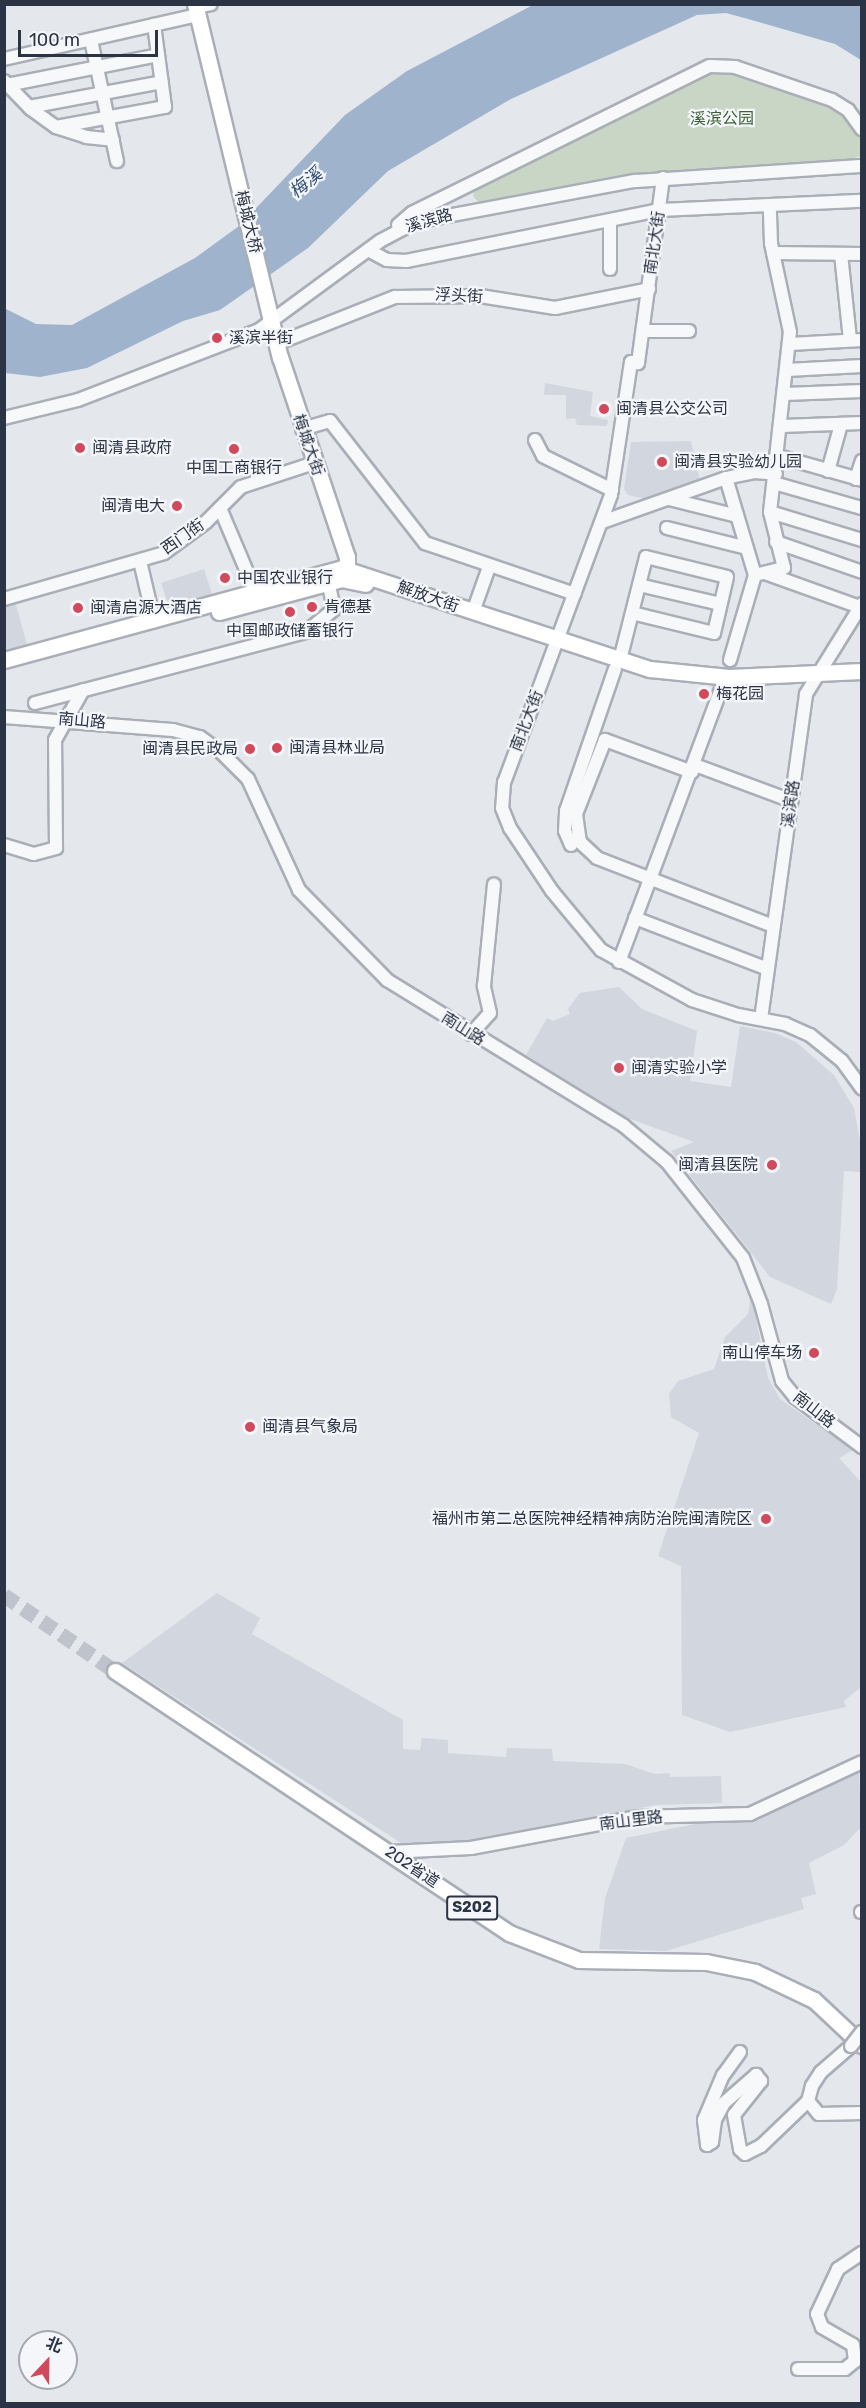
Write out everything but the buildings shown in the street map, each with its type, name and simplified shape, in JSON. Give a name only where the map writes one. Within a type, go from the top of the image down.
[{"type":"main road","name":"梅城大桥","points":[[200,8],[226,134],[270,316]]},
{"type":"main road","name":"梅城大街","points":[[270,316],[276,344],[347,574]]},
{"type":"main road","points":[[4,660],[154,621],[255,591],[347,574]]},
{"type":"main road","points":[[4,671],[347,574]]},
{"type":"main road","name":"解放大街","points":[[347,574],[473,612],[555,645]]},
{"type":"main road","name":"解放大街","points":[[347,574],[555,645],[674,682],[722,686],[859,674]]},
{"type":"main road","name":"解放大街","points":[[618,665],[693,675],[814,677]]},
{"type":"main road","name":"202省道","points":[[115,1671],[390,1852],[499,1927],[532,1944],[579,1960],[706,1962],[754,1972],[814,2000],[856,2045]]},
{"type":"street","points":[[4,58],[154,25],[200,8]]},
{"type":"street","points":[[56,127],[165,107],[154,25]]},
{"type":"street","points":[[91,40],[117,161]]},
{"type":"street","points":[[6,83],[158,55]]},
{"type":"street","points":[[380,241],[412,213],[710,66],[735,67],[832,100],[848,110],[861,129]]},
{"type":"street","points":[[28,107],[162,82]]},
{"type":"street","points":[[6,83],[28,107],[56,127],[87,137],[113,140]]},
{"type":"street","name":"溪滨路","points":[[4,418],[78,400],[270,316],[407,225],[439,216],[663,178],[861,166]]},
{"type":"street","name":"南北大街","points":[[663,178],[638,363],[631,362],[612,490],[501,791],[502,808],[510,828],[572,919],[592,943],[619,962],[692,1000],[785,1024],[819,1041],[842,1061],[861,1089]]},
{"type":"street","points":[[368,250],[387,260],[406,261],[660,210],[861,201]]},
{"type":"street","points":[[760,574],[784,568],[770,512],[790,344],[787,309],[773,253],[770,205]]},
{"type":"street","points":[[610,220],[610,269]]},
{"type":"street","points":[[773,253],[861,254]]},
{"type":"street","points":[[790,344],[856,340],[841,254]]},
{"type":"street","name":"浮头街","points":[[276,344],[395,297],[480,296],[555,308],[649,289]]},
{"type":"street","points":[[643,330],[689,331]]},
{"type":"street","points":[[788,370],[861,366]]},
{"type":"street","points":[[785,394],[861,391]]},
{"type":"street","points":[[302,429],[330,421],[398,503],[407,524],[425,543],[489,567],[575,594]]},
{"type":"street","points":[[782,426],[861,423]]},
{"type":"street","points":[[828,471],[841,424]]},
{"type":"street","points":[[535,440],[543,456],[612,490]]},
{"type":"street","points":[[778,456],[859,480],[861,461]]},
{"type":"street","name":"西门街","points":[[4,598],[140,561],[172,547],[220,508],[241,487],[314,463]]},
{"type":"street","points":[[602,522],[726,478],[755,472],[861,508]]},
{"type":"street","points":[[726,478],[747,548],[760,574],[730,660]]},
{"type":"street","points":[[667,498],[737,516]]},
{"type":"street","points":[[220,508],[255,591]]},
{"type":"street","points":[[770,512],[861,540]]},
{"type":"street","points":[[668,528],[747,548]]},
{"type":"street","points":[[776,542],[861,572]]},
{"type":"street","points":[[571,845],[565,831],[566,811],[618,665],[646,557],[727,577],[714,633],[632,613]]},
{"type":"street","points":[[140,561],[154,621]]},
{"type":"street","points":[[473,612],[489,567]]},
{"type":"street","points":[[760,574],[861,606]]},
{"type":"street","points":[[639,585],[720,604]]},
{"type":"street","points":[[35,703],[306,632],[334,609],[330,590]]},
{"type":"street","name":"溪滨路","points":[[762,1019],[806,694],[814,677],[861,606]]},
{"type":"street","points":[[619,962],[694,769],[722,686]]},
{"type":"street","points":[[4,845],[26,854],[53,852],[56,848],[54,759],[57,733],[83,690]]},
{"type":"street","name":"南山路","points":[[4,717],[66,720],[181,731],[217,748],[248,780],[291,875],[304,896],[391,983],[624,1126],[667,1162],[743,1258],[761,1304],[782,1381],[795,1397],[861,1447]]},
{"type":"street","points":[[773,926],[651,879],[585,850],[576,828],[578,805],[605,740],[792,801]]},
{"type":"street","points":[[471,1034],[490,1013],[484,986],[494,884]]},
{"type":"street","points":[[636,918],[768,969]]},
{"type":"street","name":"南山里路","points":[[390,1852],[471,1848],[636,1817],[750,1814],[861,1762]]},
{"type":"street","points":[[740,2052],[719,2082],[704,2120],[707,2145],[712,2142],[715,2120],[724,2103],[756,2075],[761,2081],[734,2115],[741,2152],[755,2152],[808,2101],[812,2086],[821,2072],[856,2045],[861,2032]]},
{"type":"street","points":[[808,2101],[819,2114],[861,2113]]},
{"type":"street","points":[[798,2369],[845,2369],[855,2361],[853,2345],[822,2327],[817,2314],[838,2269],[861,2253]]},
{"type":"shaded area","points":[[545,383],[593,392],[590,416],[608,420],[607,426],[577,425],[575,418],[566,419],[566,395],[544,395]]},
{"type":"shaded area","name":"闽清县实验幼儿园","points":[[691,441],[700,481],[646,499],[628,495],[624,489],[631,442]]},
{"type":"shaded area","points":[[204,569],[213,597],[170,610],[161,583]]},
{"type":"shaded area","points":[[15,601],[27,645],[5,651],[5,604]]},
{"type":"shaded area","name":"闽清县医院","points":[[619,987],[642,1009],[697,1031],[690,1081],[731,1087],[740,1026],[775,1033],[796,1042],[834,1075],[854,1108],[860,1141],[860,1172],[844,1171],[837,1289],[831,1304],[770,1277],[671,1151],[694,1142],[625,1117],[526,1055],[547,1018],[553,1021],[570,1014],[568,1009],[580,993]]},
{"type":"shaded area","name":"福州市第二总医院神经精神病防治院闽清院区","points":[[751,1294],[768,1378],[780,1399],[853,1450],[839,1458],[861,1482],[861,1687],[844,1701],[846,1707],[730,1732],[682,1715],[681,1566],[658,1556],[699,1433],[671,1417],[669,1394],[678,1381],[714,1369],[725,1337],[748,1314]]},
{"type":"shaded area","points":[[217,1593],[260,1618],[252,1634],[403,1720],[403,1749],[420,1750],[422,1738],[448,1740],[448,1753],[506,1757],[507,1748],[552,1749],[553,1761],[625,1764],[655,1774],[670,1773],[670,1777],[721,1776],[722,1803],[656,1805],[581,1819],[527,1835],[445,1844],[401,1843],[122,1663]]},
{"type":"shaded area","points":[[859,1770],[861,1827],[844,1845],[809,1863],[816,1894],[801,1898],[804,1909],[666,1951],[599,1949],[605,1898],[626,1838],[700,1823],[750,1821]]},
{"type":"green space","name":"溪滨公园","points":[[721,68],[843,110],[861,136],[861,156],[841,162],[638,174],[478,202],[473,196],[475,188],[685,81]]},
{"type":"water","name":"梅溪","points":[[533,5],[861,5],[861,60],[835,44],[748,19],[726,13],[697,15],[511,99],[388,171],[308,248],[220,310],[183,321],[87,368],[40,377],[5,373],[4,308],[36,324],[72,325],[195,258],[239,226],[345,115],[407,71]]},
{"type":"tunnel","points":[[4,1595],[115,1671]]},
{"type":"place","name":"溪滨半街","points":[[217,338]]},
{"type":"place","name":"闽清县公交公司","points":[[604,409]]},
{"type":"place","name":"闽清县政府","points":[[80,448]]},
{"type":"place","name":"中国工商银行","points":[[234,449]]},
{"type":"place","name":"闽清县实验幼儿园","points":[[662,462]]},
{"type":"place","name":"闽清电大","points":[[177,506]]},
{"type":"place","name":"中国农业银行","points":[[225,578]]},
{"type":"place","name":"肯德基","points":[[312,607]]},
{"type":"place","name":"闽清启源大酒店","points":[[78,608]]},
{"type":"place","name":"中国邮政储蓄银行","points":[[290,612]]},
{"type":"place","name":"梅花园","points":[[704,694]]},
{"type":"place","name":"闽清县林业局","points":[[277,748]]},
{"type":"place","name":"闽清县民政局","points":[[250,749]]},
{"type":"place","name":"闽清实验小学","points":[[619,1068]]},
{"type":"place","name":"闽清县医院","points":[[772,1165]]},
{"type":"place","name":"南山停车场","points":[[814,1353]]},
{"type":"place","name":"闽清县气象局","points":[[250,1427]]},
{"type":"place","name":"福州市第二总医院神经精神病防治院闽清院区","points":[[766,1519]]}]
